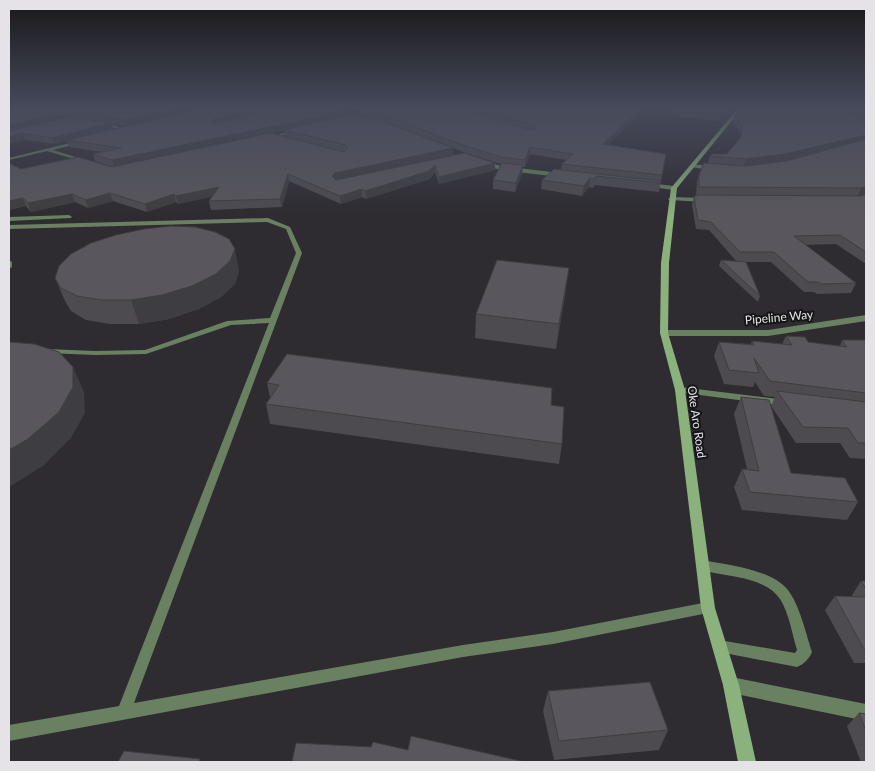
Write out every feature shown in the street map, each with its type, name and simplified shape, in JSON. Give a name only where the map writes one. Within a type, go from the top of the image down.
[{"type":"main road","points":[[673,194],[712,143]]},
{"type":"main road","name":"Oke Aro Road","points":[[673,194],[665,263],[664,333],[680,390],[708,608],[730,685],[747,762]]},
{"type":"street","points":[[9,159],[75,143]]},
{"type":"street","points":[[49,150],[96,165]]},
{"type":"street","points":[[481,162],[500,168],[568,176]]},
{"type":"street","points":[[693,166],[721,170]]},
{"type":"street","points":[[636,184],[673,194],[708,200]]},
{"type":"street","points":[[9,219],[69,217]]},
{"type":"street","name":"Pipeline Way","points":[[664,333],[768,333],[866,318]]},
{"type":"street","points":[[680,390],[798,404]]},
{"type":"street","points":[[730,685],[866,713]]},
{"type":"lane","points":[[9,227],[268,220],[288,228],[299,253],[124,711]]},
{"type":"lane","points":[[37,351],[95,354],[146,352],[230,323],[273,320]]},
{"type":"lane","points":[[702,565],[750,575],[772,585],[784,594],[805,652],[797,660],[719,646]]},
{"type":"lane","points":[[9,733],[454,653],[553,638],[708,608]]},
{"type":"building","points":[[87,143],[193,143],[112,160],[93,154],[121,148]]},
{"type":"building","points":[[224,143],[309,143],[344,152],[347,148],[346,145],[338,143],[440,143],[453,148],[335,173],[332,176],[336,180],[464,153],[495,163],[439,177],[435,165],[429,171],[365,191],[362,189],[340,196],[288,174],[280,199],[209,201],[219,187],[176,196],[174,194],[145,204],[110,193],[86,200],[72,194],[28,203],[23,198],[9,201],[9,163],[21,169],[78,157],[112,167]]},
{"type":"building","points":[[458,143],[604,143],[666,154],[662,175],[562,164],[573,154],[530,147],[525,160],[502,157]]},
{"type":"building","points":[[736,143],[832,143],[785,154],[746,159],[710,156],[712,154],[727,154]]},
{"type":"building","points":[[852,143],[866,143],[866,187],[699,187],[699,175],[704,163],[746,166],[786,161]]},
{"type":"building","points":[[502,163],[523,165],[516,183],[493,180]]},
{"type":"building","points":[[554,169],[661,181],[661,183],[596,176],[595,179],[590,178],[584,186],[542,180]]},
{"type":"building","points":[[866,194],[866,252],[840,235],[794,236],[856,283],[821,284],[818,282],[808,282],[774,252],[740,252],[711,222],[698,220],[694,197],[698,195],[861,196]]},
{"type":"building","points":[[171,226],[195,227],[215,232],[229,239],[235,249],[230,261],[216,274],[192,286],[162,295],[131,300],[101,300],[77,296],[61,288],[55,278],[59,266],[71,254],[91,243],[144,229]]},
{"type":"building","points":[[497,260],[569,268],[559,324],[476,314]]},
{"type":"building","points":[[721,260],[746,262],[760,296]]},
{"type":"building","points":[[786,336],[805,337],[808,342],[847,347],[842,340],[866,340],[866,393],[770,381],[754,358],[759,373],[729,370],[719,342],[754,345],[752,341],[792,345]]},
{"type":"building","points":[[9,342],[34,344],[59,352],[73,367],[73,387],[59,412],[28,439],[9,450]]},
{"type":"building","points":[[287,354],[552,388],[551,405],[564,407],[562,444],[266,404],[279,385],[267,383]]},
{"type":"building","points":[[777,391],[866,402],[866,443],[858,443],[848,428],[803,427]]},
{"type":"building","points":[[741,397],[769,400],[791,473],[845,478],[858,502],[750,492],[742,469],[759,471]]},
{"type":"building","points":[[861,581],[866,581],[866,589]]},
{"type":"building","points":[[835,596],[866,597],[866,649],[864,649]]},
{"type":"building","points":[[650,682],[668,730],[559,741],[548,691]]},
{"type":"building","points":[[859,713],[866,714],[866,731]]},
{"type":"building","points":[[411,736],[525,762],[292,762],[296,743],[371,747],[373,742],[408,750]]},
{"type":"building","points":[[124,751],[200,759],[199,762],[118,762]]}]
